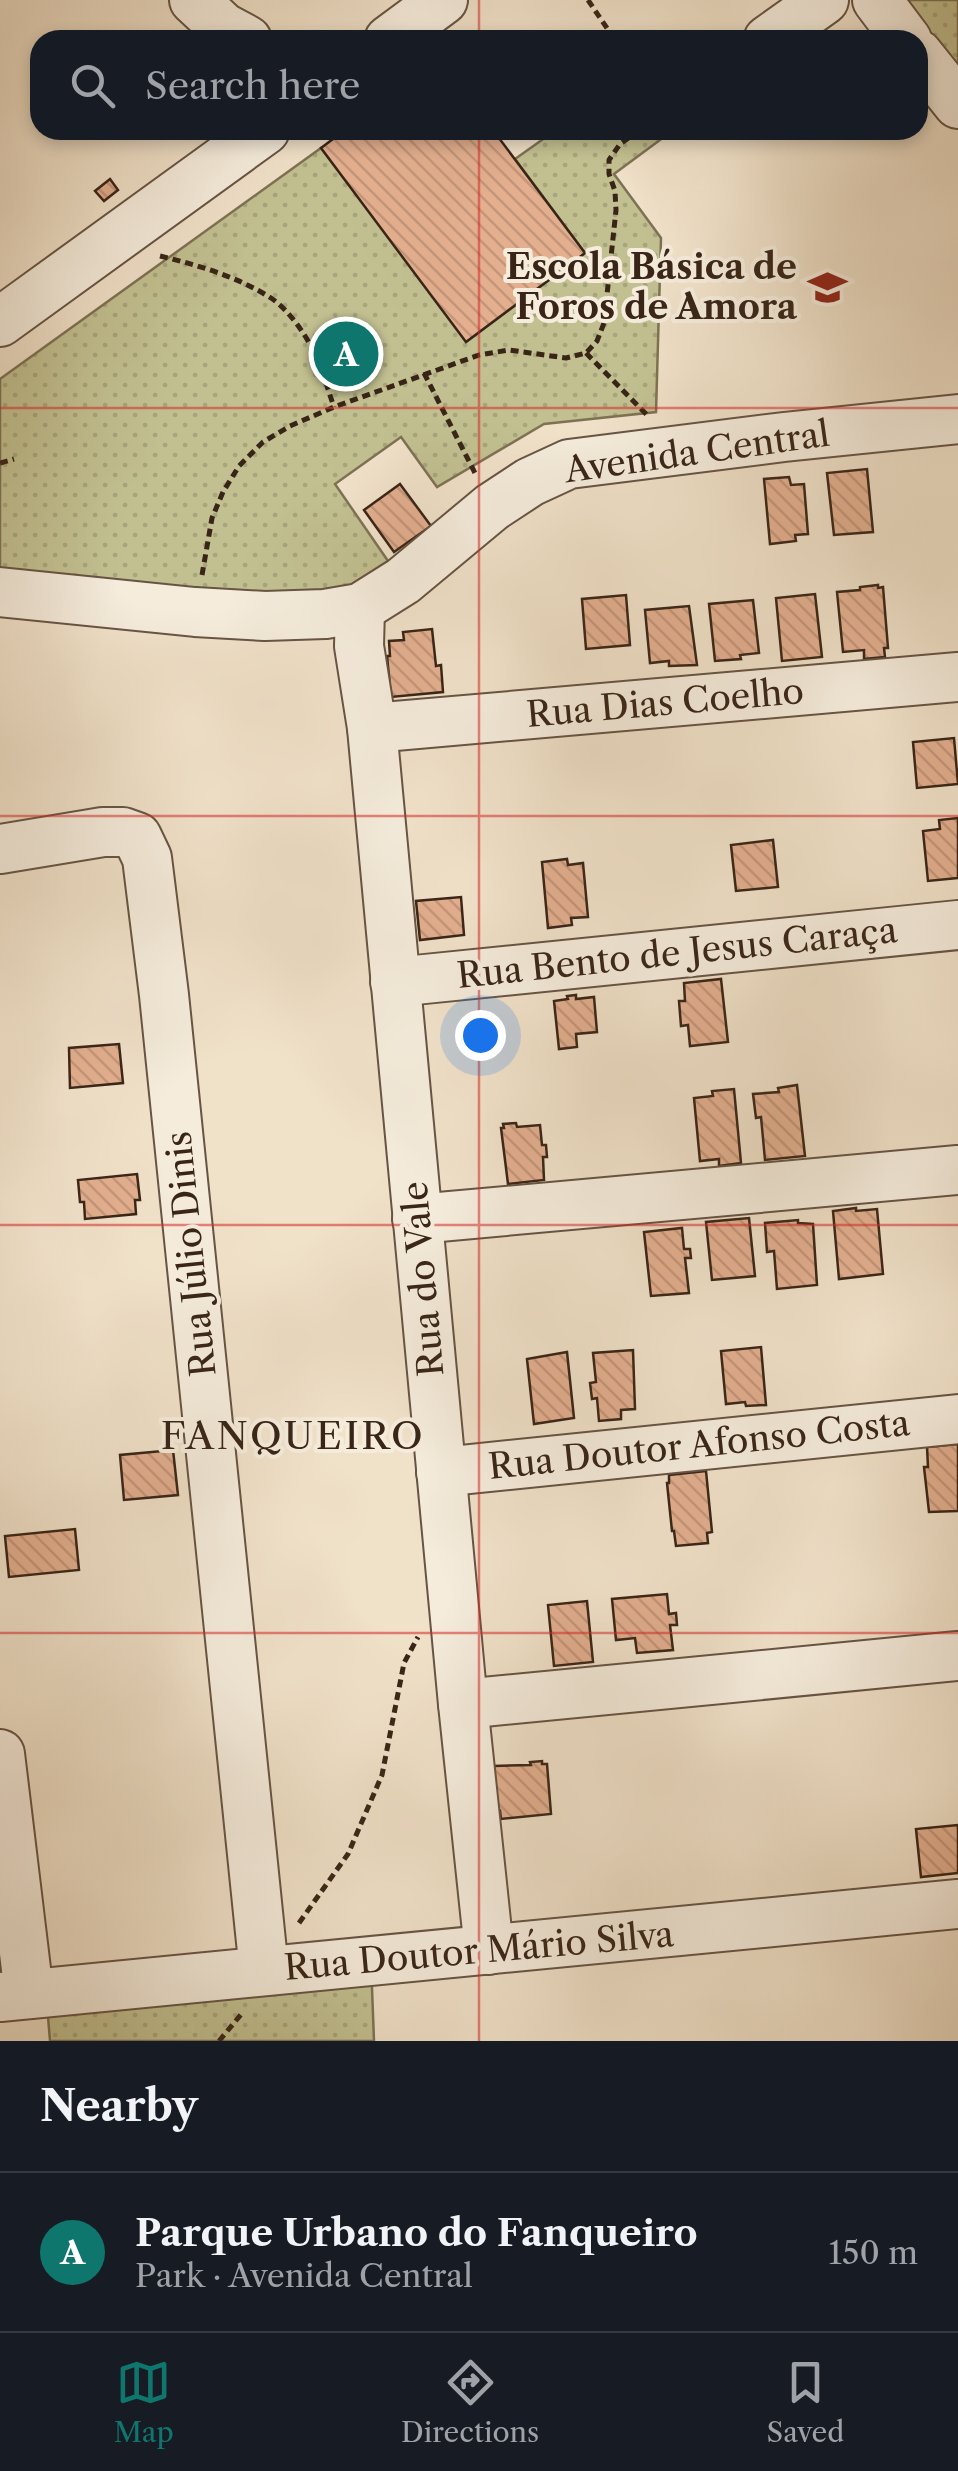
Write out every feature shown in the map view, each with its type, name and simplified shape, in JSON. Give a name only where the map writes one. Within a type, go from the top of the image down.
[{"type":"street","points":[[402,30],[443,0]]},
{"type":"street","points":[[782,30],[824,0]]},
{"type":"street","points":[[876,0],[899,30]]},
{"type":"street","points":[[928,66],[958,104]]},
{"type":"street","points":[[0,322],[242,140]]},
{"type":"street","name":"Avenida Central","points":[[0,592],[265,616],[360,608],[403,582],[492,508],[530,482],[569,464],[958,420]]},
{"type":"street","name":"Rua do Vale","points":[[360,608],[360,646],[372,728],[489,1950]]},
{"type":"street","name":"Rua Dias Coelho","points":[[372,728],[958,677]]},
{"type":"street","name":"Rua Júlio Dinis","points":[[0,848],[123,832],[137,838],[147,858],[264,1971]]},
{"type":"street","name":"Rua Bento de Jesus Caraça","points":[[395,982],[958,925]]},
{"type":"street","points":[[417,1219],[958,1170]]},
{"type":"street","name":"Rua Doutor Afonso Costa","points":[[441,1472],[958,1419]]},
{"type":"street","points":[[463,1704],[958,1656]]},
{"type":"street","points":[[0,1754],[14,1995]]},
{"type":"street","name":"Rua Doutor Mário Silva","points":[[14,1995],[958,1904]]},
{"type":"path","points":[[588,0],[608,30]]},
{"type":"path","points":[[195,612],[212,518],[238,466],[263,442],[334,407],[479,354],[509,350],[566,358],[586,353],[597,341],[604,323],[616,210],[609,160],[626,140]]},
{"type":"path","points":[[110,243],[196,265],[274,300],[295,323],[314,354],[334,407]]},
{"type":"path","points":[[586,353],[682,450]]},
{"type":"path","points":[[424,373],[492,508]]},
{"type":"path","points":[[0,463],[14,458]]},
{"type":"path","points":[[220,2041],[239,2019],[264,1971],[348,1854],[382,1775],[404,1663],[423,1628]]},
{"type":"shaded area","points":[[904,0],[958,0],[958,70],[928,30]]},
{"type":"shaded area","points":[[542,140],[660,140],[614,174],[661,238],[656,412],[544,424],[437,487],[401,437],[335,484],[388,561],[343,590],[271,596],[0,569],[0,379],[321,148],[467,341],[585,253],[515,159]]},
{"type":"shaded area","points":[[371,1961],[374,2041],[50,2041],[46,1992]]},
{"type":"building","points":[[332,140],[500,140],[585,253],[466,342],[321,148]]},
{"type":"building","points":[[110,179],[118,190],[104,201],[95,191]]},
{"type":"building","points":[[867,469],[873,532],[834,535],[827,473]]},
{"type":"building","points":[[789,477],[791,485],[804,484],[808,534],[795,535],[796,541],[770,544],[764,479]]},
{"type":"building","points":[[400,484],[431,526],[394,552],[364,510]]},
{"type":"building","points":[[883,587],[888,648],[884,648],[885,657],[864,659],[864,650],[843,652],[837,592]]},
{"type":"building","points":[[815,594],[822,657],[782,661],[776,598]]},
{"type":"building","points":[[626,595],[630,645],[586,649],[582,599]]},
{"type":"building","points":[[753,600],[759,653],[715,661],[709,604]]},
{"type":"building","points":[[689,606],[697,665],[650,663],[645,610]]},
{"type":"building","points":[[432,629],[443,692],[391,697],[389,641],[404,640],[403,632]]},
{"type":"building","points":[[954,738],[958,784],[917,788],[913,742]]},
{"type":"building","points":[[958,818],[958,878],[928,881],[923,831],[940,829],[939,820]]},
{"type":"building","points":[[773,840],[778,887],[736,891],[731,845]]},
{"type":"building","points":[[567,859],[568,865],[583,863],[588,917],[571,918],[572,925],[548,928],[542,862]]},
{"type":"building","points":[[461,897],[464,935],[420,940],[416,901]]},
{"type":"building","points":[[721,979],[728,1042],[690,1046],[688,1025],[681,1026],[679,1001],[685,1001],[684,983]]},
{"type":"building","points":[[576,995],[576,999],[594,997],[597,1032],[576,1034],[577,1047],[559,1049],[554,1001]]},
{"type":"building","points":[[119,1044],[123,1083],[70,1088],[69,1048]]},
{"type":"building","points":[[797,1085],[805,1156],[765,1160],[761,1117],[756,1118],[753,1094],[779,1092],[778,1088]]},
{"type":"building","points":[[734,1089],[741,1163],[719,1166],[719,1159],[700,1161],[694,1098]]},
{"type":"building","points":[[516,1123],[517,1127],[540,1125],[547,1157],[543,1157],[544,1180],[508,1184],[501,1128],[503,1124]]},
{"type":"building","points":[[137,1174],[140,1200],[135,1200],[136,1214],[85,1219],[78,1180]]},
{"type":"building","points":[[877,1209],[883,1274],[839,1279],[833,1211]]},
{"type":"building","points":[[749,1218],[755,1276],[712,1280],[706,1222]]},
{"type":"building","points":[[798,1220],[813,1224],[817,1285],[777,1289],[774,1251],[767,1252],[765,1223]]},
{"type":"building","points":[[682,1228],[684,1249],[690,1249],[691,1258],[685,1258],[689,1293],[651,1296],[644,1232]]},
{"type":"building","points":[[761,1347],[766,1405],[726,1404],[721,1351]]},
{"type":"building","points":[[633,1350],[635,1409],[621,1410],[621,1419],[599,1421],[597,1398],[592,1399],[590,1383],[596,1382],[593,1353]]},
{"type":"building","points":[[567,1352],[574,1418],[534,1424],[527,1359]]},
{"type":"building","points":[[958,1444],[958,1511],[929,1512],[924,1467],[928,1467],[927,1447]]},
{"type":"building","points":[[173,1450],[178,1495],[124,1500],[120,1455]]},
{"type":"building","points":[[706,1471],[712,1532],[707,1533],[708,1543],[676,1546],[669,1475]]},
{"type":"building","points":[[75,1529],[79,1570],[9,1577],[5,1536]]},
{"type":"building","points":[[667,1594],[669,1614],[676,1613],[677,1625],[670,1625],[673,1650],[637,1653],[635,1638],[616,1640],[612,1599]]},
{"type":"building","points":[[587,1601],[593,1662],[554,1666],[548,1605]]},
{"type":"building","points":[[542,1761],[547,1764],[551,1814],[501,1819],[494,1766]]},
{"type":"building","points":[[958,1825],[958,1873],[921,1877],[916,1829]]},
{"type":"place","name":"Escola Básica de Foros de Amora","points":[[827,287]]},
{"type":"place","name":"Parque Urbano do Fanqueiro","points":[[346,354]]},
{"type":"district","name":"FANQUEIRO","points":[[293,1436]]}]
